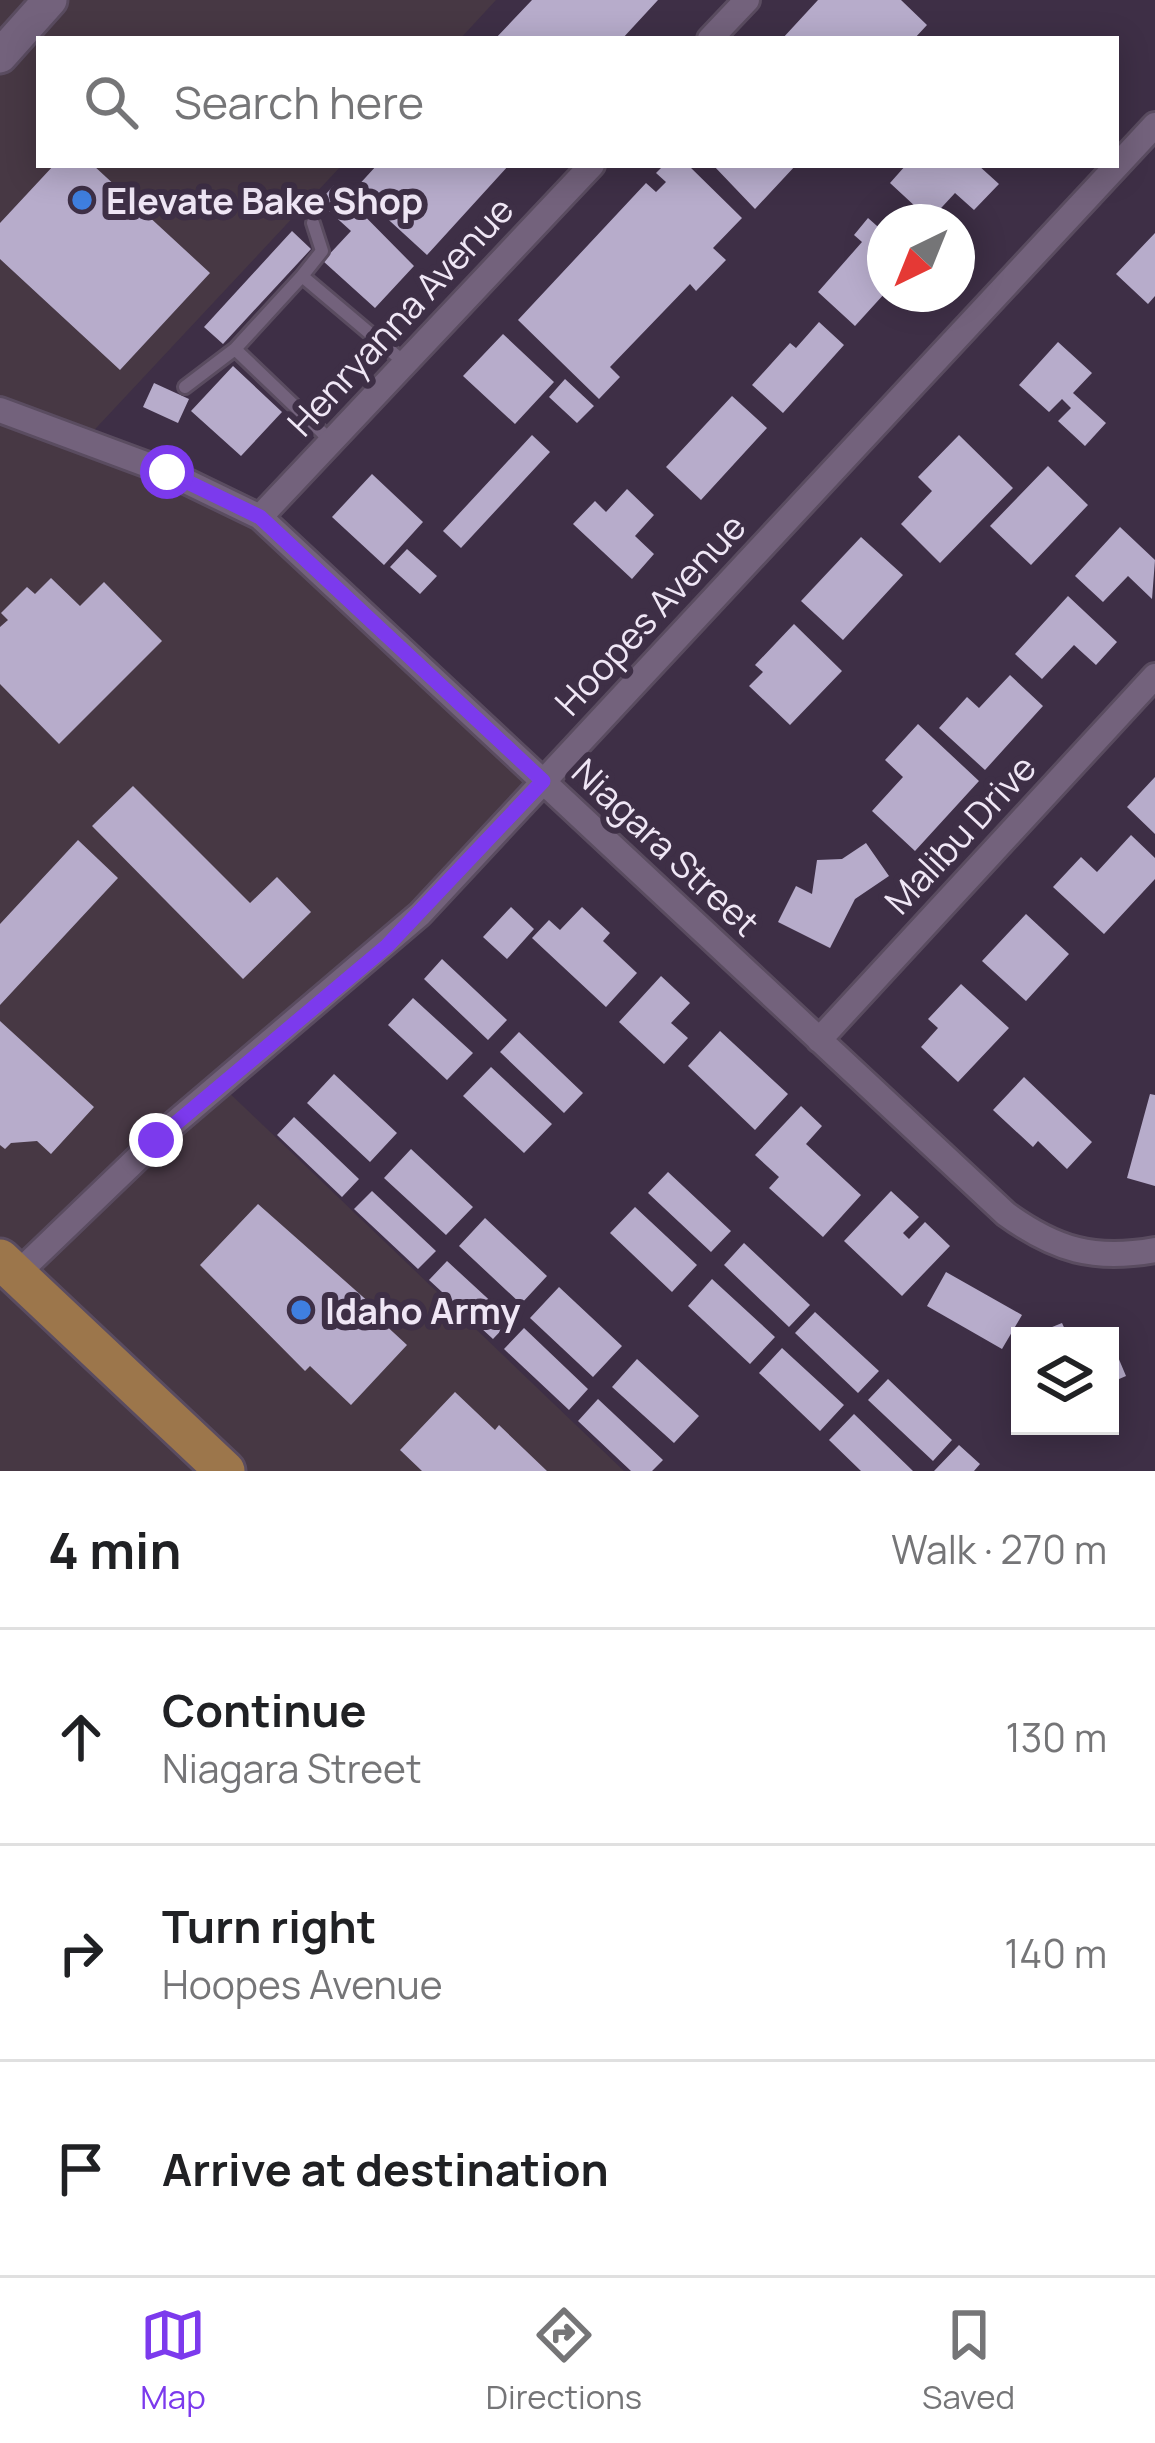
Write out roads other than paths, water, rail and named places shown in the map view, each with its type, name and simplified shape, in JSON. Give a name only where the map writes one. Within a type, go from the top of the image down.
[{"type":"main road","points":[[2,50],[50,0]]},
{"type":"main road","points":[[8,1267],[225,1471]]},
{"type":"street","points":[[713,36],[747,0]]},
{"type":"street","name":"Hoopes Avenue","points":[[1119,164],[1155,125]]},
{"type":"street","name":"Henryanna Avenue","points":[[260,517],[589,168]]},
{"type":"street","name":"Hoopes Avenue","points":[[8,1267],[387,946],[1115,168]]},
{"type":"street","name":"Niagara Street","points":[[0,410],[184,479],[260,517],[949,1164],[1036,1235],[1072,1253],[1111,1258],[1155,1250]]},
{"type":"street","name":"Malibu Drive","points":[[819,1040],[1155,676]]},
{"type":"lane","points":[[185,387],[235,349],[302,276],[322,250],[313,223]]},
{"type":"lane","points":[[302,276],[405,363]]},
{"type":"lane","points":[[235,349],[332,441]]},
{"type":"place","name":"Elevate Bake Shop","points":[[82,200]]},
{"type":"place","name":"Idaho Army","points":[[301,1310]]}]
